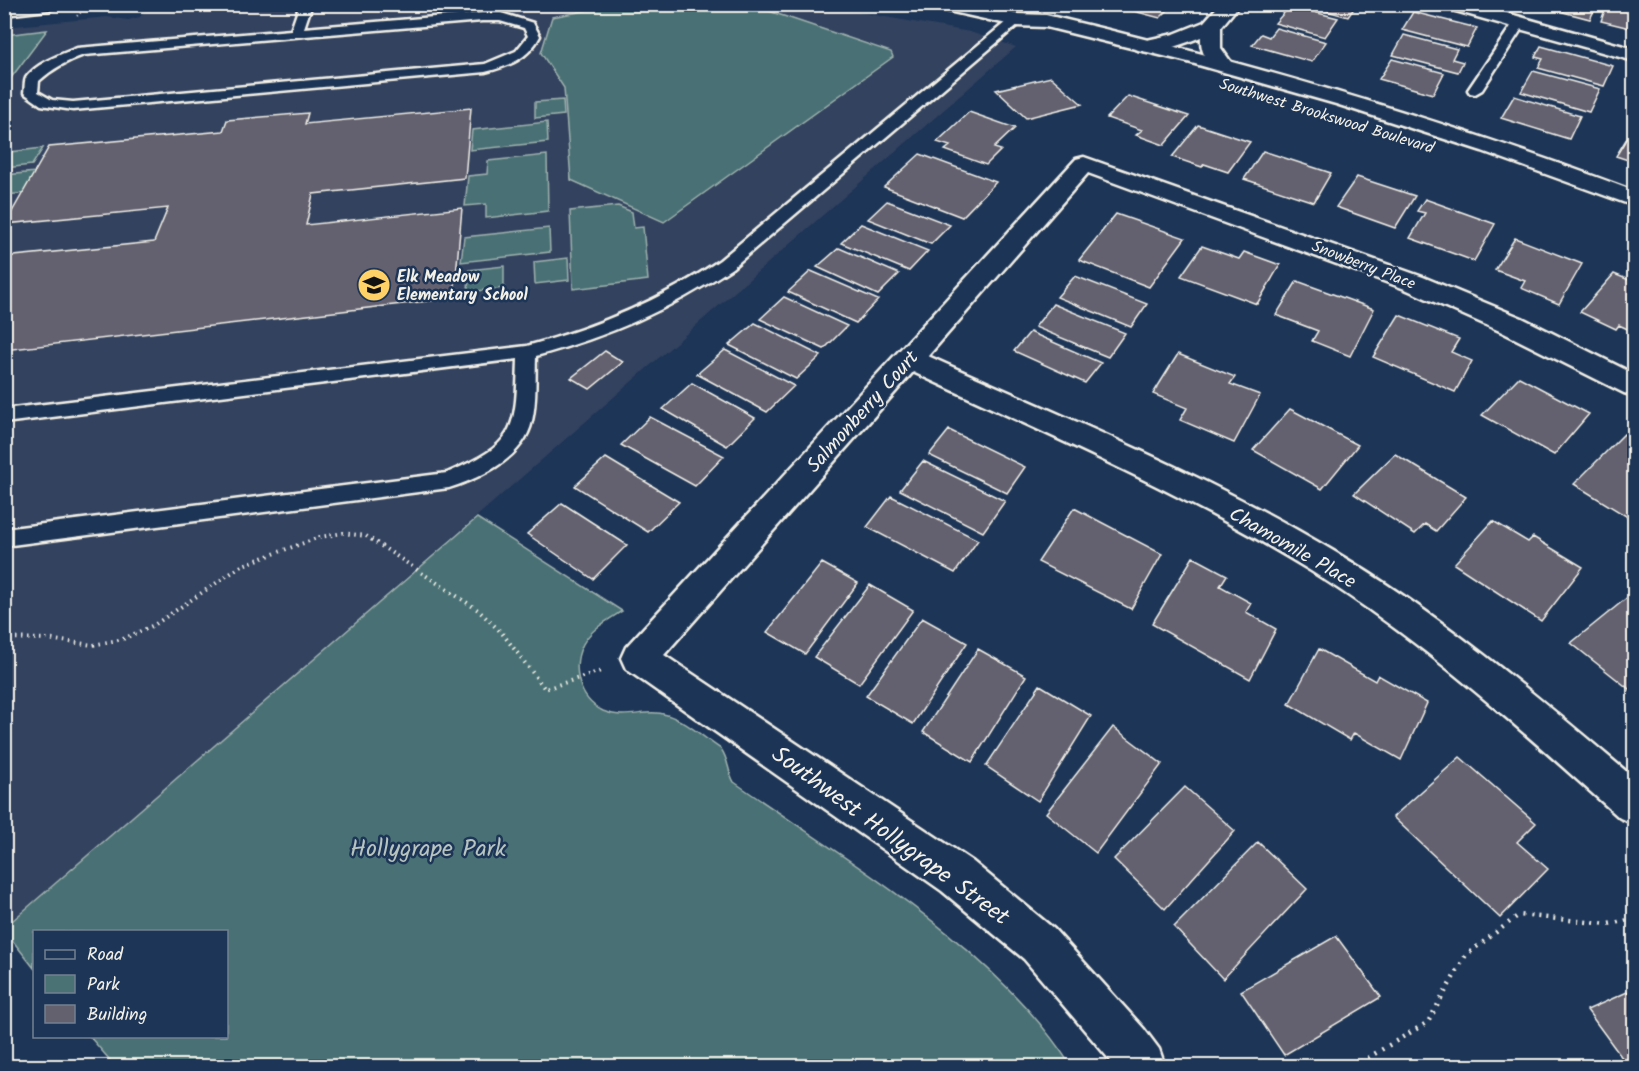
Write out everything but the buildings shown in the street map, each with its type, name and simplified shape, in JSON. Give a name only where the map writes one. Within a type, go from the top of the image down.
[{"type":"street","points":[[4,9],[48,4]]},
{"type":"street","name":"Southwest Brookswood Boulevard","points":[[942,4],[1016,20],[1046,21],[1223,65],[1408,119],[1573,175],[1635,199]]},
{"type":"street","points":[[1145,46],[1179,39],[1211,26],[1230,4]]},
{"type":"street","points":[[1452,4],[1635,54]]},
{"type":"street","name":"Southwest Brookswood Boulevard","points":[[1016,20],[1039,32],[1182,70],[1399,135],[1563,192],[1614,214]]},
{"type":"street","points":[[1211,26],[1210,46],[1213,55],[1223,65]]},
{"type":"street","name":"Salmonberry Court","points":[[639,658],[1084,164]]},
{"type":"street","name":"Snowberry Place","points":[[1084,164],[1414,283],[1512,326],[1635,386]]},
{"type":"street","name":"Chamomile Place","points":[[909,360],[1171,479],[1287,540],[1357,583],[1450,648],[1635,804]]},
{"type":"street","name":"Southwest Hollygrape Street","points":[[639,658],[957,876],[1040,944],[1128,1045],[1142,1066]]},
{"type":"lane","points":[[296,32],[306,4]]},
{"type":"lane","points":[[482,17],[515,20],[529,26],[534,36],[530,47],[519,56],[503,64],[485,68],[73,106],[53,105],[38,99],[31,93],[32,80],[43,69],[58,60],[82,51],[296,32],[482,17]]},
{"type":"lane","points":[[4,416],[527,352],[586,337],[635,318],[686,292],[726,264],[1016,20]]},
{"type":"lane","points":[[1475,90],[1520,22]]},
{"type":"lane","points":[[4,538],[449,480],[480,467],[506,448],[520,430],[527,352]]},
{"type":"path","points":[[4,638],[47,639],[93,645],[123,639],[154,625],[243,564],[320,537],[343,533],[366,536],[478,610],[502,633],[546,689],[639,658]]},
{"type":"path","points":[[1354,1066],[1428,1022],[1466,955],[1520,915],[1608,924],[1635,919]]},
{"type":"shaded area","name":"Elk Meadow Elementary School","points":[[180,4],[813,4],[970,32],[1016,47],[5,927],[5,27],[107,17],[128,20],[140,17],[147,8]]},
{"type":"green space","points":[[622,4],[751,5],[891,52],[893,57],[664,222],[571,180],[564,88],[541,53],[552,17]]},
{"type":"green space","points":[[47,30],[5,86],[5,35]]},
{"type":"green space","points":[[563,100],[564,115],[535,118],[535,102]]},
{"type":"green space","points":[[547,122],[548,142],[470,150],[472,130]]},
{"type":"green space","points":[[43,148],[32,165],[5,168],[5,161],[10,152]]},
{"type":"green space","points":[[547,155],[548,211],[486,218],[486,204],[465,206],[468,176],[487,174],[488,161]]},
{"type":"green space","points":[[37,172],[26,193],[5,195],[5,175]]},
{"type":"green space","points":[[618,206],[632,212],[634,228],[643,227],[648,280],[573,289],[570,211]]},
{"type":"green space","points":[[549,228],[550,252],[461,262],[464,237]]},
{"type":"green space","points":[[568,258],[569,280],[535,284],[534,262]]},
{"type":"green space","points":[[504,266],[504,288],[468,292],[469,270]]},
{"type":"green space","name":"Hollygrape Park","points":[[477,518],[622,611],[590,634],[579,653],[577,672],[579,682],[594,706],[611,714],[659,713],[667,715],[688,725],[721,749],[734,782],[871,876],[961,944],[1002,982],[1039,1022],[1071,1066],[115,1066],[91,1038],[228,1038],[228,930],[33,930],[33,967],[5,931],[5,927]]},
{"type":"place","name":"Elk Meadow Elementary School","points":[[374,285]]}]
